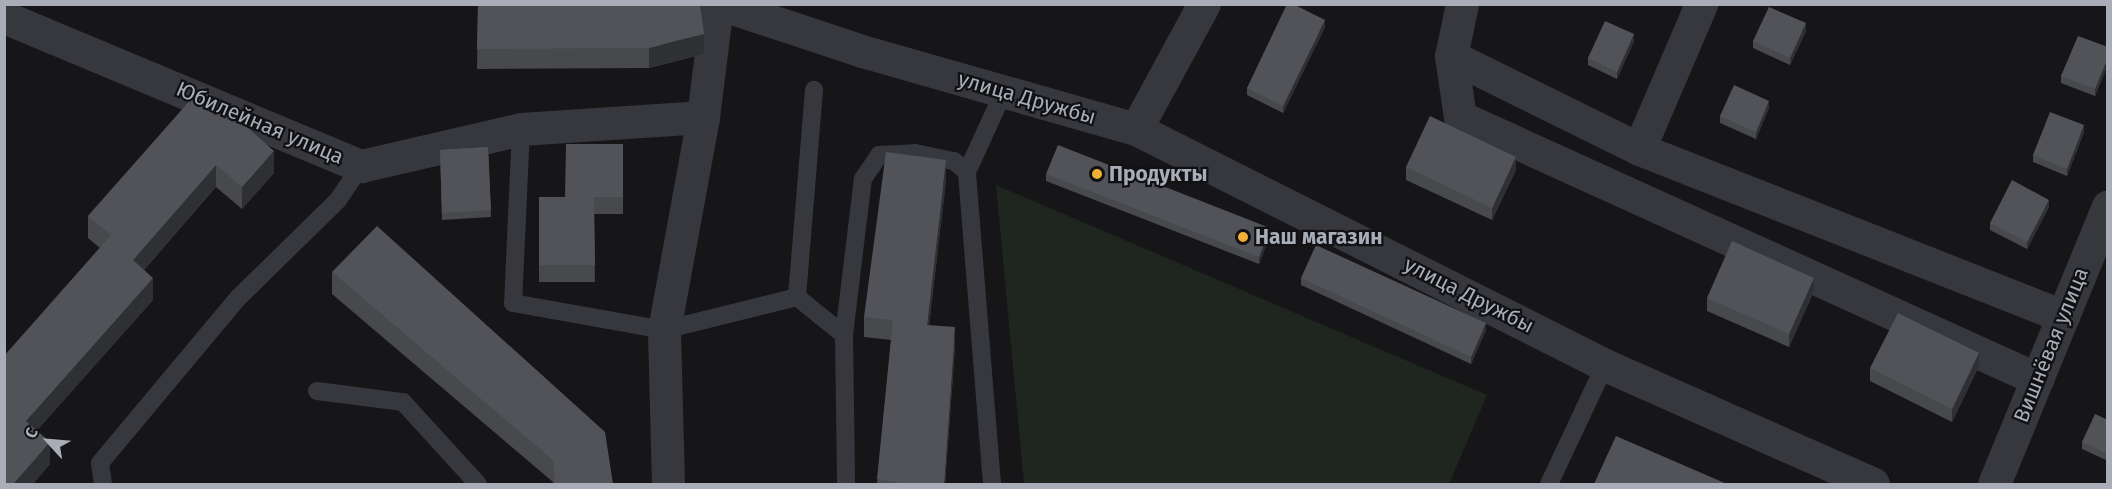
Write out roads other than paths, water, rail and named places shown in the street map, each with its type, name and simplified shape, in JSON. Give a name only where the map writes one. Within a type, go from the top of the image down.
[{"type":"street","name":"улица Дружбы","points":[[668,484],[663,330],[703,117],[718,4],[1136,129],[1605,365],[1874,484]]},
{"type":"street","points":[[1136,129],[1204,4]]},
{"type":"street","points":[[1462,4],[1451,56],[1461,117],[2037,379]]},
{"type":"street","points":[[1639,148],[1701,4]]},
{"type":"street","name":"Юбилейная улица","points":[[4,16],[361,166],[521,129],[703,117]]},
{"type":"street","points":[[1451,56],[1639,148],[2063,316]]},
{"type":"street","name":"Вишнёвая улица","points":[[1994,484],[2108,206]]},
{"type":"lane","points":[[797,297],[814,90]]},
{"type":"lane","points":[[992,484],[967,172],[1004,91]]},
{"type":"lane","points":[[521,129],[513,303],[663,330],[797,297]]},
{"type":"lane","points":[[846,484],[844,335],[863,179],[879,155],[915,153],[954,161],[967,172]]},
{"type":"lane","points":[[103,484],[100,463],[238,298],[338,200],[361,166]]},
{"type":"lane","points":[[797,297],[844,335]]},
{"type":"lane","points":[[1550,484],[1605,365]]},
{"type":"lane","points":[[317,391],[403,402],[478,484]]},
{"type":"place","name":"Продукты","points":[[1097,174]]},
{"type":"place","name":"Наш магазин","points":[[1243,237]]}]
